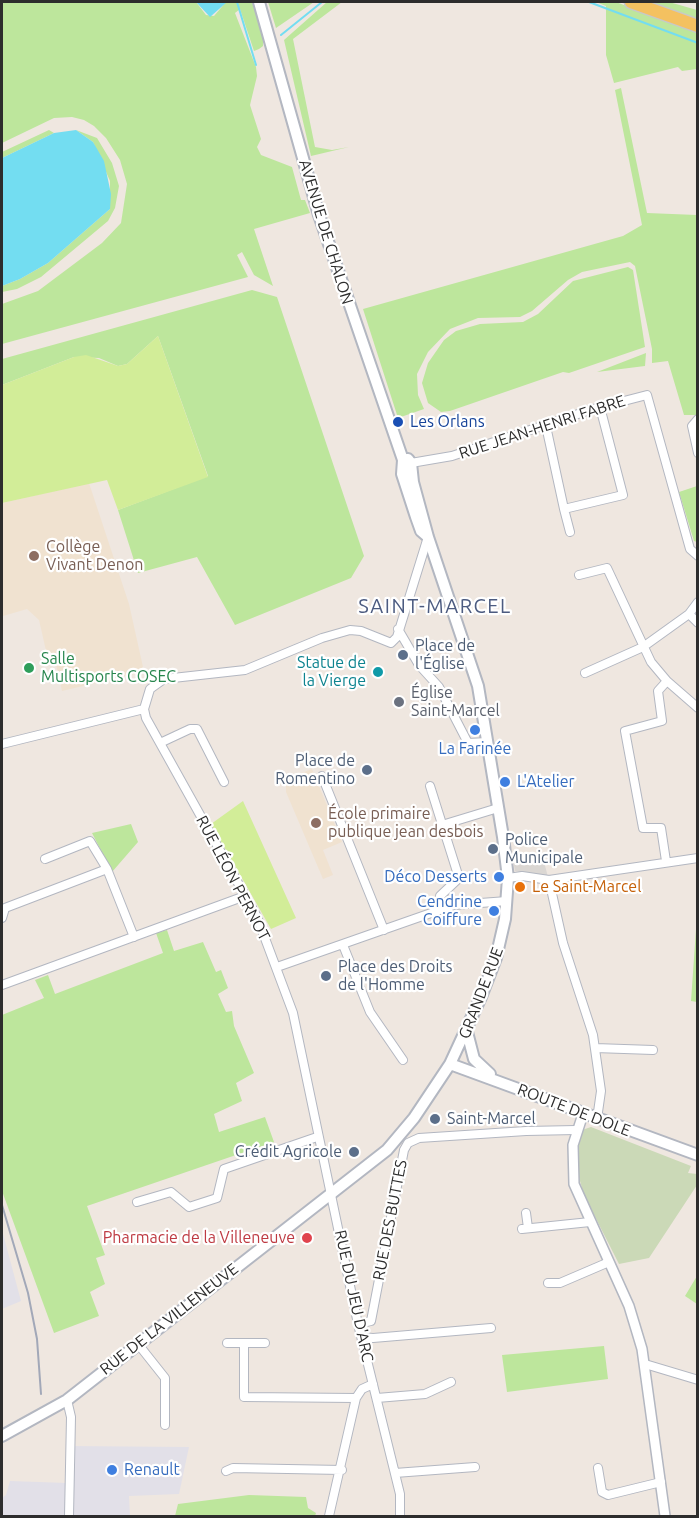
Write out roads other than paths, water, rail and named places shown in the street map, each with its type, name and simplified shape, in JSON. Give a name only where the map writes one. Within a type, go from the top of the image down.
[{"type":"main road","points":[[631,2],[698,26]]},
{"type":"main road","name":"AVENUE DE CHALON","points":[[261,6],[319,214],[406,465]]},
{"type":"main road","name":"GRANDE RUE","points":[[332,1195],[400,1137],[450,1064],[467,1030],[498,952],[507,901],[508,878],[478,686],[406,465]]},
{"type":"main road","points":[[467,1030],[474,1059],[486,1072],[502,1083]]},
{"type":"main road","name":"ROUTE DE DOLE","points":[[450,1064],[698,1155]]},
{"type":"main road","name":"RUE DE LA VILLENEUVE","points":[[2,1436],[67,1400],[332,1195]]},
{"type":"street","name":"RUE JEAN-HENRI FABRE","points":[[406,465],[452,456],[600,407],[647,395],[690,549],[698,556]]},
{"type":"street","points":[[564,509],[623,495],[600,407]]},
{"type":"street","points":[[698,419],[692,426],[698,453]]},
{"type":"street","points":[[546,426],[570,532]]},
{"type":"street","points":[[2,744],[79,727],[145,706],[150,689],[159,681],[244,670],[322,638],[350,630],[361,631],[391,643],[397,637],[428,537]]},
{"type":"street","points":[[579,575],[608,568],[624,598],[643,647],[667,681],[698,708]]},
{"type":"street","points":[[585,673],[643,647],[689,614],[698,602]]},
{"type":"street","points":[[689,614],[698,623]]},
{"type":"street","points":[[398,629],[419,665],[440,687],[468,743],[488,742]]},
{"type":"street","points":[[666,861],[661,828],[643,828],[625,731],[662,721],[658,691],[667,681]]},
{"type":"street","name":"RUE LÉON PERNOT","points":[[145,706],[146,718],[264,933],[293,1013],[317,1137],[332,1195]]},
{"type":"street","points":[[160,743],[190,729],[197,729],[224,782]]},
{"type":"street","points":[[322,776],[384,930]]},
{"type":"street","points":[[430,786],[459,878],[440,896],[442,909]]},
{"type":"street","points":[[442,825],[498,808]]},
{"type":"street","points":[[45,859],[90,841],[107,869],[134,937]]},
{"type":"street","points":[[508,878],[522,876],[549,880],[698,858]]},
{"type":"street","points":[[2,918],[4,908],[107,869]]},
{"type":"street","points":[[549,880],[563,943],[595,1048],[601,1091],[597,1119]]},
{"type":"street","points":[[2,985],[245,896]]},
{"type":"street","points":[[277,967],[453,905],[507,901]]},
{"type":"street","points":[[343,945],[370,1012],[404,1060]]},
{"type":"street","points":[[595,1048],[603,1046],[653,1050]]},
{"type":"street","points":[[583,1114],[576,1130],[572,1172],[579,1197],[629,1306],[645,1364],[665,1516]]},
{"type":"street","name":"RUE DES BUTTES","points":[[358,1324],[371,1321],[404,1150],[408,1143],[419,1138],[576,1130]]},
{"type":"street","points":[[137,1202],[171,1192],[189,1207],[217,1198],[224,1169],[317,1137]]},
{"type":"street","name":"RUE DU JEU D'ARC","points":[[332,1195],[358,1324],[400,1494],[400,1516]]},
{"type":"street","points":[[526,1213],[525,1228],[590,1222]]},
{"type":"street","points":[[548,1282],[560,1283],[609,1262]]},
{"type":"street","points":[[362,1337],[374,1338],[491,1328]]},
{"type":"street","points":[[244,1343],[244,1397],[356,1398]]},
{"type":"street","points":[[227,1344],[265,1343]]},
{"type":"street","points":[[138,1344],[165,1378],[165,1425]]},
{"type":"street","points":[[645,1364],[698,1380]]},
{"type":"street","points":[[377,1398],[425,1394],[451,1382]]},
{"type":"street","points":[[329,1516],[342,1470],[356,1398],[362,1389],[373,1384]]},
{"type":"street","points":[[67,1400],[71,1417],[69,1516]]},
{"type":"street","points":[[395,1473],[475,1467]]},
{"type":"street","points":[[226,1472],[233,1468],[342,1470]]},
{"type":"street","points":[[598,1468],[602,1492],[608,1495],[661,1482]]},
{"type":"water","points":[[196,2],[227,2],[210,17]]},
{"type":"water","points":[[76,130],[93,142],[104,161],[111,194],[110,209],[48,263],[2,286],[2,158],[54,133]]},
{"type":"waterway","points":[[237,2],[256,65]]},
{"type":"waterway","points":[[281,35],[322,2]]},
{"type":"waterway","points":[[589,2],[698,43]]},
{"type":"railway","points":[[2,1205],[28,1293],[37,1339],[41,1394]]},
{"type":"place","name":"Les Orlans","points":[[398,422]]},
{"type":"place","name":"Collège Vivant Denon","points":[[34,556]]},
{"type":"place","name":"Place de l'Église","points":[[403,655]]},
{"type":"place","name":"Salle Multisports COSEC","points":[[29,668]]},
{"type":"place","name":"Statue de la Vierge","points":[[378,672]]},
{"type":"place","name":"Église Saint-Marcel","points":[[399,702]]},
{"type":"place","name":"La Farinée","points":[[475,730]]},
{"type":"place","name":"Place de Romentino","points":[[367,770]]},
{"type":"place","name":"L'Atelier","points":[[505,782]]},
{"type":"place","name":"École primaire publique jean desbois","points":[[316,823]]},
{"type":"place","name":"Police Municipale","points":[[493,849]]},
{"type":"place","name":"Déco Desserts","points":[[499,877]]},
{"type":"place","name":"Le Saint-Marcel","points":[[520,887]]},
{"type":"place","name":"Cendrine Coiffure","points":[[494,911]]},
{"type":"place","name":"Place des Droits de l'Homme","points":[[326,976]]},
{"type":"place","name":"Saint-Marcel","points":[[435,1119]]},
{"type":"place","name":"Crédit Agricole","points":[[354,1152]]},
{"type":"place","name":"Pharmacie de la Villeneuve","points":[[307,1238]]},
{"type":"place","name":"Renault","points":[[112,1470]]},
{"type":"district","name":"SAINT-MARCEL","points":[[435,606]]}]
